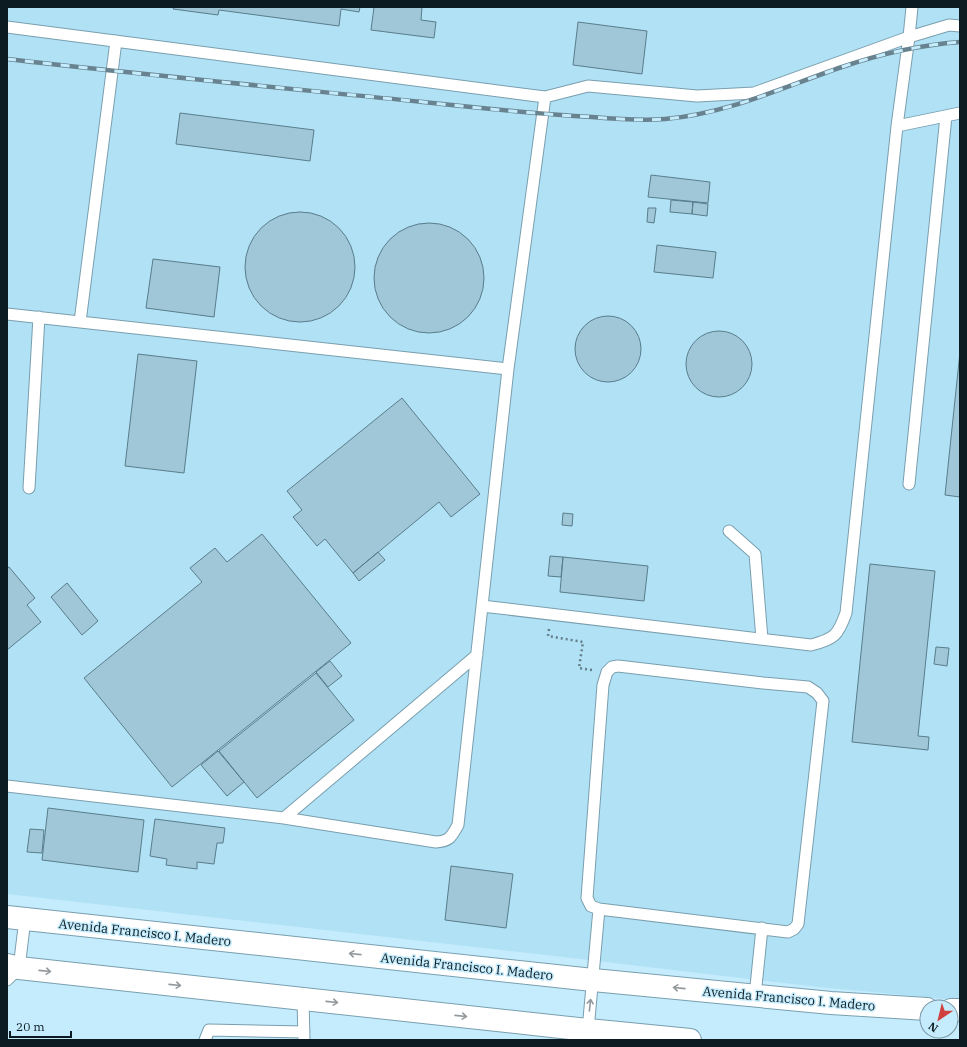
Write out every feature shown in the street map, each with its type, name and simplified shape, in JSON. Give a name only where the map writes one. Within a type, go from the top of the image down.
[{"type":"main road","name":"Avenida Francisco I. Madero","points":[[16,918],[593,980],[831,1003],[919,1008]]},
{"type":"main road","points":[[11,971],[303,999],[690,1040]]},
{"type":"lane","points":[[482,606],[812,644],[825,642],[835,635],[841,627],[846,613],[897,126],[912,7]]},
{"type":"lane","points":[[7,27],[545,97],[588,86],[697,96],[754,93],[909,37],[949,25],[960,26]]},
{"type":"lane","points":[[80,322],[116,41]]},
{"type":"lane","points":[[7,786],[284,818],[436,842],[445,841],[452,836],[458,825],[508,369],[545,97]]},
{"type":"lane","points":[[897,126],[960,112]]},
{"type":"lane","points":[[909,484],[946,116]]},
{"type":"lane","points":[[7,314],[508,369]]},
{"type":"lane","points":[[29,488],[39,317]]},
{"type":"lane","points":[[729,531],[755,554],[762,639]]},
{"type":"lane","points":[[284,818],[477,655]]},
{"type":"lane","points":[[618,666],[808,687],[817,693],[823,701],[798,924],[794,930],[788,932],[591,906],[587,898],[603,685],[607,672],[612,667],[618,666]]},
{"type":"lane","points":[[588,1030],[600,908]]},
{"type":"lane","points":[[11,971],[16,918]]},
{"type":"lane","points":[[755,996],[762,928]]},
{"type":"lane","points":[[205,1040],[209,1030],[304,1036],[303,999]]},
{"type":"path","points":[[551,614],[548,636],[583,642],[579,668],[607,672]]},
{"type":"shaded area","points":[[7,7],[960,7],[960,998],[946,999],[818,987],[7,894]]},
{"type":"building","points":[[174,7],[360,7],[359,12],[341,9],[339,26],[219,10],[218,15],[173,9]]},
{"type":"building","points":[[374,7],[422,7],[421,20],[436,22],[434,38],[371,30]]},
{"type":"building","points":[[578,22],[647,31],[642,74],[573,65]]},
{"type":"building","points":[[180,113],[314,130],[310,161],[176,144]]},
{"type":"building","points":[[651,175],[710,182],[708,203],[648,197]]},
{"type":"building","points":[[671,200],[693,202],[692,214],[670,212]]},
{"type":"building","points":[[693,202],[708,204],[707,216],[692,214]]},
{"type":"building","points":[[648,208],[656,208],[654,223],[647,222]]},
{"type":"building","points":[[300,212],[321,216],[339,228],[351,246],[355,267],[351,288],[339,306],[321,318],[300,322],[279,318],[261,306],[249,288],[245,267],[249,246],[261,228],[279,216]]},
{"type":"building","points":[[429,223],[450,227],[468,239],[480,257],[484,278],[480,299],[468,317],[450,329],[429,333],[408,329],[390,317],[378,299],[374,278],[378,257],[390,239],[408,227]]},
{"type":"building","points":[[657,245],[716,252],[713,278],[654,272]]},
{"type":"building","points":[[153,259],[220,267],[214,317],[146,308]]},
{"type":"building","points":[[608,316],[621,319],[631,326],[638,336],[641,349],[638,362],[631,372],[621,379],[608,382],[595,379],[585,372],[578,362],[575,349],[578,336],[585,326],[595,319]]},
{"type":"building","points":[[719,331],[732,334],[742,341],[749,351],[752,364],[749,377],[742,387],[732,394],[719,397],[706,394],[696,387],[689,377],[686,364],[689,351],[696,341],[706,334]]},
{"type":"building","points":[[960,352],[960,497],[945,495]]},
{"type":"building","points":[[138,354],[197,361],[184,473],[125,466]]},
{"type":"building","points":[[402,398],[480,494],[451,517],[439,502],[353,573],[325,539],[317,546],[293,517],[302,510],[287,491]]},
{"type":"building","points":[[563,513],[573,514],[572,526],[562,525]]},
{"type":"building","points":[[262,534],[351,643],[172,787],[84,678],[202,582],[190,568],[215,548],[227,562]]},
{"type":"building","points":[[378,552],[385,560],[359,581],[353,573]]},
{"type":"building","points":[[550,556],[563,557],[561,577],[548,576]]},
{"type":"building","points":[[563,557],[648,566],[644,601],[560,592]]},
{"type":"building","points":[[870,564],[935,571],[918,736],[929,737],[928,750],[852,742]]},
{"type":"building","points":[[9,567],[35,598],[27,605],[41,622],[7,650],[7,568]]},
{"type":"building","points":[[67,583],[98,621],[82,635],[51,597]]},
{"type":"building","points":[[936,647],[949,648],[947,666],[934,664]]},
{"type":"building","points":[[330,661],[342,676],[328,687],[316,672]]},
{"type":"building","points":[[316,673],[354,720],[257,798],[219,751]]},
{"type":"building","points":[[218,751],[244,782],[227,796],[201,765]]},
{"type":"building","points":[[48,808],[144,820],[138,872],[42,860]]},
{"type":"building","points":[[155,819],[225,828],[223,843],[217,843],[214,864],[197,862],[197,869],[166,865],[167,859],[150,856]]},
{"type":"building","points":[[30,829],[44,830],[42,853],[27,852]]},
{"type":"building","points":[[451,866],[513,874],[506,928],[445,920]]},
{"type":"railway","points":[[7,59],[507,111],[628,120],[647,120],[665,119],[711,112],[755,99],[871,58],[915,48],[960,42]]}]
